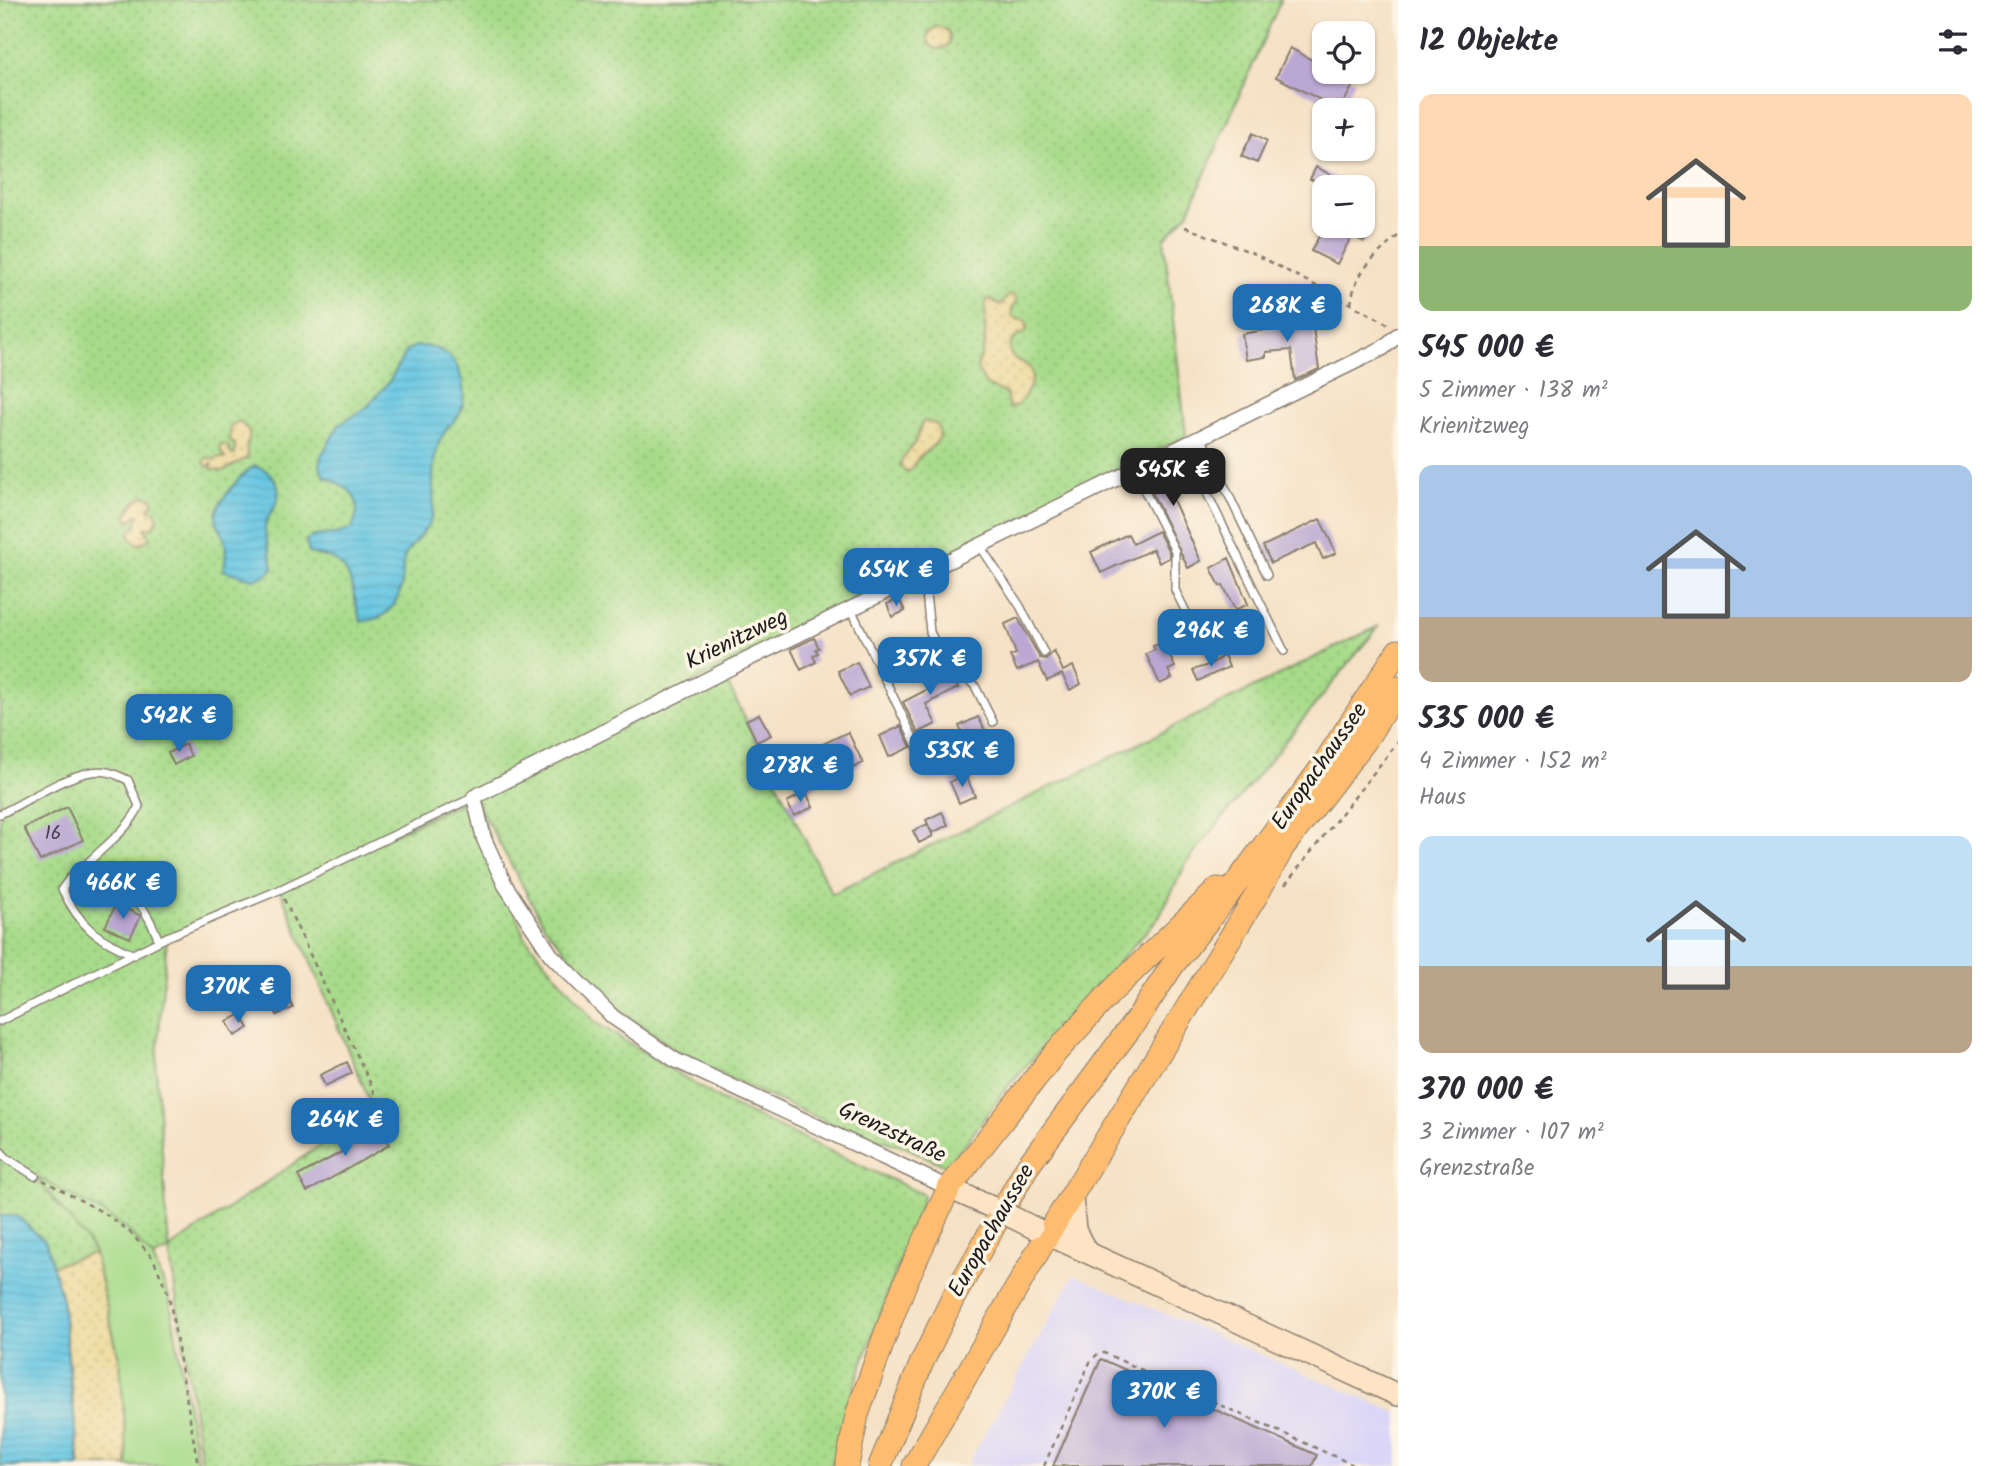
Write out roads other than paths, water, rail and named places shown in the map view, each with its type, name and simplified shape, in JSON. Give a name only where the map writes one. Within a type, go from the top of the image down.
[{"type":"main road","name":"Europachaussee","points":[[1271,851],[1317,774],[1398,651]]},
{"type":"main road","name":"Europachaussee","points":[[880,1466],[922,1362],[976,1254],[1027,1167],[1139,1016],[1180,972],[1271,851],[1365,741],[1398,688]]},
{"type":"main road","points":[[847,1466],[857,1415],[906,1281],[959,1192],[1056,1052],[1111,992],[1271,851]]},
{"type":"main road","points":[[914,1466],[1040,1230],[1072,1197],[1256,896],[1271,851]]},
{"type":"street","name":"Krienitzweg","points":[[474,797],[1383,348],[1398,335]]},
{"type":"street","name":"Grenzstraße","points":[[474,797],[484,839],[505,885],[551,955],[613,1017],[675,1060],[1398,1395]]},
{"type":"street","points":[[1072,1197],[1075,1230],[1086,1251]]},
{"type":"lane","points":[[1201,437],[1267,575]]},
{"type":"lane","points":[[1184,446],[1284,651]]},
{"type":"lane","points":[[1134,470],[1175,551],[1175,590],[1209,658]]},
{"type":"lane","points":[[980,546],[1020,606],[1044,653]]},
{"type":"lane","points":[[919,575],[926,593],[930,632],[934,640],[950,663],[975,686],[993,722]]},
{"type":"lane","points":[[851,609],[918,748]]},
{"type":"lane","points":[[0,814],[61,783],[92,771],[107,772],[128,780],[139,806],[134,820],[102,847],[62,889],[71,907],[100,940],[134,955]]},
{"type":"lane","name":"Krienitzweg","points":[[0,1021],[167,937],[279,890],[474,797]]},
{"type":"lane","points":[[83,868],[106,876],[138,899],[152,922],[159,941]]},
{"type":"lane","points":[[0,1151],[35,1176]]},
{"type":"water","points":[[417,346],[440,350],[452,359],[462,382],[462,406],[438,446],[433,469],[432,518],[405,556],[398,598],[389,610],[377,619],[361,621],[352,587],[340,564],[324,556],[309,553],[306,540],[318,535],[346,531],[352,528],[356,517],[357,508],[353,495],[324,476],[320,466],[321,456],[339,425],[367,407],[389,382],[407,350]]},
{"type":"water","points":[[255,466],[267,471],[275,480],[278,497],[265,525],[273,568],[265,576],[253,579],[223,570],[226,547],[216,517],[220,505],[231,489]]},
{"type":"water","points":[[0,1216],[17,1216],[46,1242],[62,1299],[79,1466],[0,1466]]}]
